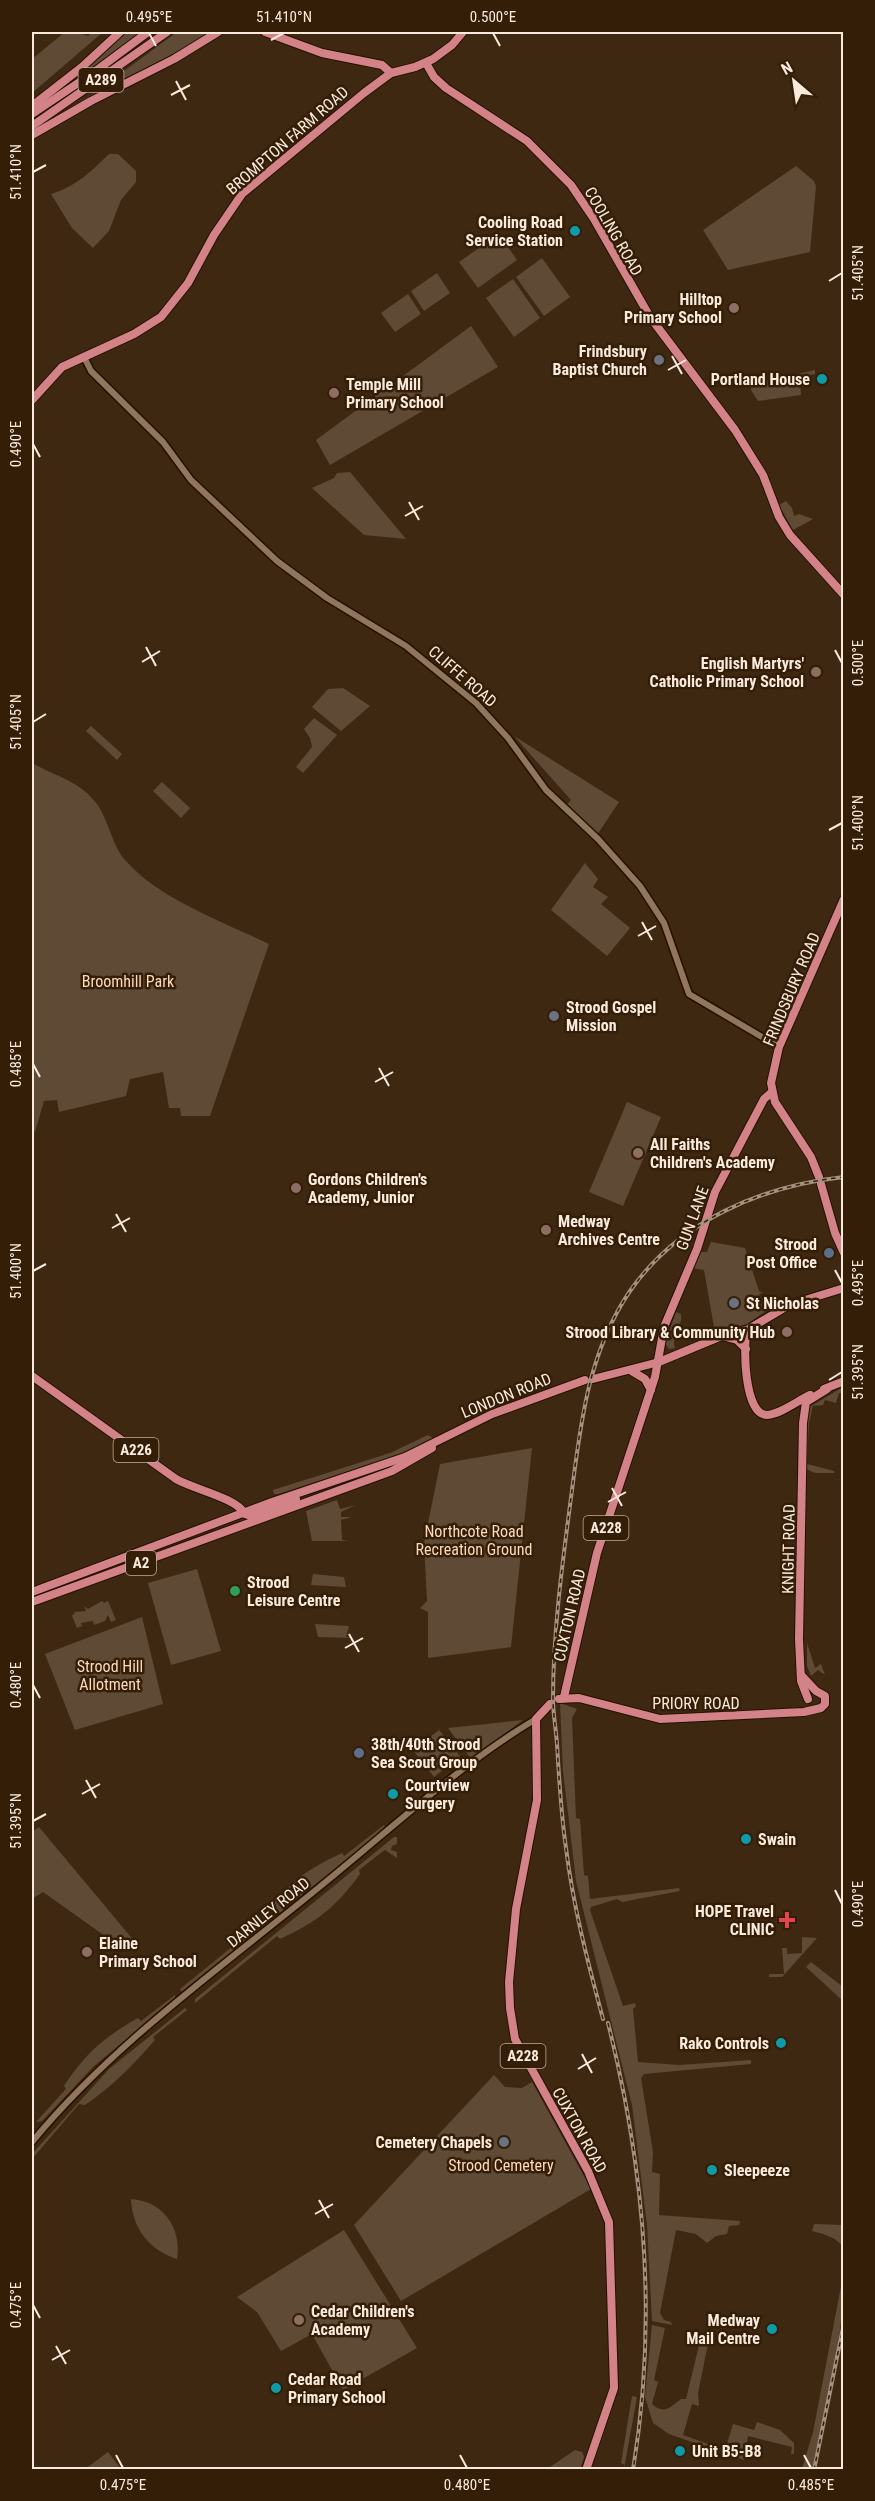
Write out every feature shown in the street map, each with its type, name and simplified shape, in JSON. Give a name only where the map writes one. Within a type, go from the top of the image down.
[{"type":"main road","points":[[32,106],[82,67],[120,32]]},
{"type":"main road","name":"A289","points":[[32,114],[148,32]]},
{"type":"main road","name":"A289","points":[[32,126],[167,32]]},
{"type":"main road","points":[[32,135],[91,101],[167,63],[218,32]]},
{"type":"main road","points":[[265,32],[308,48],[382,65],[391,73],[426,63],[443,52],[463,32]]},
{"type":"main road","name":"COOLING ROAD","points":[[426,63],[435,79],[527,141],[571,185],[594,219],[650,317],[705,387],[760,470],[790,535],[843,595]]},
{"type":"main road","name":"BROMPTON FARM ROAD","points":[[32,400],[63,367],[72,361],[85,359],[162,317],[188,283],[213,235],[242,194],[342,110],[391,73]]},
{"type":"main road","name":"FRINDSBURY ROAD","points":[[772,1092],[771,1083],[779,1047],[843,899]]},
{"type":"main road","points":[[772,1092],[811,1157],[843,1253]]},
{"type":"main road","name":"GUN LANE","points":[[659,1362],[664,1327],[701,1240],[715,1192],[764,1099],[772,1092]]},
{"type":"main road","name":"A2","points":[[659,1362],[740,1329],[747,1330],[789,1305],[843,1288]]},
{"type":"main road","points":[[747,1330],[747,1381],[753,1407],[766,1415],[783,1410],[843,1381]]},
{"type":"main road","points":[[726,1336],[737,1340],[746,1349]]},
{"type":"main road","name":"LONDON ROAD","points":[[202,1540],[250,1522],[312,1489],[405,1456],[511,1406],[589,1380],[659,1362]]},
{"type":"main road","name":"CUXTON ROAD","points":[[562,1698],[600,1545],[659,1362]]},
{"type":"main road","points":[[630,1370],[645,1379],[651,1390]]},
{"type":"main road","name":"A226","points":[[32,1376],[176,1479],[192,1488],[237,1504],[244,1513]]},
{"type":"main road","name":"KNIGHT ROAD","points":[[808,1700],[802,1689],[801,1675],[803,1423],[806,1402],[827,1389]]},
{"type":"main road","points":[[783,1410],[798,1410],[803,1423]]},
{"type":"main road","name":"LONDON ROAD","points":[[244,1513],[274,1508],[302,1497],[328,1493],[363,1482],[405,1466],[439,1440]]},
{"type":"main road","name":"LONDON ROAD","points":[[312,1489],[354,1480],[363,1482]]},
{"type":"main road","name":"A2","points":[[32,1592],[244,1513]]},
{"type":"main road","points":[[140,1551],[143,1557],[189,1540],[202,1540]]},
{"type":"main road","name":"A2","points":[[32,1602],[202,1540]]},
{"type":"main road","points":[[79,1574],[96,1573],[120,1564],[126,1568]]},
{"type":"main road","points":[[801,1675],[816,1691],[824,1694],[826,1701],[823,1706],[816,1708],[808,1700]]},
{"type":"main road","points":[[794,1713],[816,1691]]},
{"type":"main road","name":"PRIORY ROAD","points":[[562,1698],[596,1702],[660,1719],[794,1713],[816,1708]]},
{"type":"main road","points":[[536,1719],[550,1704]]},
{"type":"main road","name":"CUXTON ROAD","points":[[536,1719],[537,1800],[516,1909],[509,1982],[510,2007],[515,2039],[588,2171],[609,2222],[614,2388],[586,2469]]},
{"type":"street","name":"CLIFFE ROAD","points":[[85,359],[91,371],[163,442],[191,480],[277,561],[327,598],[406,646],[474,700],[508,738],[546,790],[598,839],[640,886],[664,923],[688,994],[779,1047]]},
{"type":"street","name":"DARNLEY ROAD","points":[[32,2142],[115,2054],[440,1789],[514,1732],[536,1719]]},
{"type":"green space","points":[[65,32],[77,32],[88,36],[92,32],[103,32],[32,93],[32,59]]},
{"type":"green space","points":[[123,32],[144,32],[55,91]]},
{"type":"green space","points":[[177,32],[216,32],[50,122],[49,120],[94,93]]},
{"type":"green space","points":[[109,154],[118,154],[136,171],[136,182],[121,200],[109,231],[93,248],[72,228],[51,194],[82,178]]},
{"type":"green space","points":[[796,166],[814,181],[816,186],[810,252],[728,270],[703,230]]},
{"type":"green space","points":[[499,234],[517,260],[478,288],[459,262]]},
{"type":"green space","points":[[542,258],[570,297],[544,316],[516,277]]},
{"type":"green space","points":[[437,273],[450,293],[424,311],[411,291]]},
{"type":"green space","points":[[513,279],[540,318],[514,337],[486,298]]},
{"type":"green space","points":[[408,294],[421,314],[395,332],[381,313]]},
{"type":"green space","points":[[471,326],[498,367],[330,465],[316,440]]},
{"type":"green space","points":[[815,370],[815,374],[810,375],[806,384],[800,384],[801,395],[758,401],[751,390],[751,384]]},
{"type":"green space","points":[[350,472],[406,539],[364,535],[312,488],[334,478],[337,473]]},
{"type":"green space","points":[[786,501],[792,508],[794,516],[799,514],[813,519],[793,530],[779,505]]},
{"type":"green space","points":[[343,688],[370,706],[341,731],[312,707],[328,689]]},
{"type":"green space","points":[[314,718],[337,735],[303,773],[296,767],[312,747],[310,738],[304,729]]},
{"type":"green space","points":[[91,726],[122,754],[117,760],[86,731]]},
{"type":"green space","points":[[514,736],[619,802],[597,835],[566,806],[571,800]]},
{"type":"green space","name":"Broomhill Park","points":[[32,763],[75,784],[90,796],[101,811],[121,855],[140,875],[174,898],[269,944],[210,1116],[181,1116],[180,1108],[169,1108],[163,1072],[130,1079],[126,1096],[59,1112],[57,1100],[44,1101],[35,1132],[32,1130]]},
{"type":"green space","points":[[162,782],[190,808],[181,818],[153,791]]},
{"type":"green space","points":[[585,863],[598,879],[593,887],[608,897],[601,904],[630,928],[607,956],[551,910]]},
{"type":"green space","points":[[627,1102],[661,1117],[623,1206],[589,1192]]},
{"type":"green space","points":[[711,1242],[745,1248],[759,1291],[763,1293],[759,1294],[766,1311],[747,1324],[715,1333],[704,1270],[692,1268],[701,1252],[707,1252]]},
{"type":"green space","points":[[676,1312],[681,1314],[681,1319],[675,1339],[675,1348],[669,1349],[665,1343]]},
{"type":"green space","points":[[843,1387],[843,1393],[839,1393],[836,1403],[825,1400],[823,1405],[813,1406],[809,1423],[807,1464],[834,1471],[834,1473],[815,1473],[806,1469],[805,1464],[805,1419],[808,1408]]},
{"type":"green space","points":[[428,1435],[433,1438],[400,1455],[274,1494],[273,1490],[390,1453]]},
{"type":"green space","name":"Northcote Road Recreation Ground","points":[[532,1448],[511,1647],[428,1658],[428,1612],[420,1608],[427,1601],[424,1543],[440,1464]]},
{"type":"green space","points":[[337,1500],[340,1509],[356,1505],[341,1512],[341,1517],[352,1517],[341,1520],[342,1540],[349,1541],[312,1541],[306,1511]]},
{"type":"green space","points":[[197,1569],[221,1651],[171,1665],[148,1583]]},
{"type":"green space","points":[[313,1574],[344,1577],[346,1587],[311,1585]]},
{"type":"green space","points":[[102,1601],[104,1603],[108,1601],[116,1620],[111,1622],[108,1615],[105,1621],[94,1625],[93,1621],[81,1623],[82,1626],[77,1628],[72,1616],[75,1612],[86,1611],[84,1606],[88,1609]]},
{"type":"green space","name":"Strood Hill Allotment","points":[[142,1617],[163,1704],[75,1730],[45,1654]]},
{"type":"green space","points":[[315,1624],[349,1626],[346,1637],[354,1638],[318,1637]]},
{"type":"green space","points":[[807,1643],[815,1668],[821,1664],[825,1675],[818,1670],[811,1676],[807,1666]]},
{"type":"green space","points":[[560,1703],[577,1709],[572,1718],[576,1818],[580,1819],[584,1875],[588,1876],[590,1899],[679,1888],[680,1891],[622,1902],[617,1899],[591,1907],[590,1910],[623,2006],[635,2003],[636,2006],[633,2009],[638,2062],[679,2065],[751,2060],[751,2064],[644,2074],[641,2078],[653,2152],[652,2172],[660,2174],[659,2215],[740,2221],[739,2225],[729,2226],[727,2234],[716,2236],[707,2243],[696,2234],[676,2230],[660,2313],[664,2320],[671,2322],[672,2325],[652,2321],[647,2225],[632,2105],[576,1881],[563,1771]]},
{"type":"green space","points":[[523,1720],[471,1759],[448,1728]]},
{"type":"green space","points":[[439,1730],[460,1756],[434,1777],[413,1750]]},
{"type":"green space","points":[[384,1825],[385,1828],[182,1992],[180,1989],[264,1921],[262,1917],[297,1879],[329,1859],[342,1853],[344,1856]]},
{"type":"green space","points":[[39,1827],[135,1942],[126,1951],[43,1892],[32,1899],[32,1832]]},
{"type":"green space","points":[[394,1837],[397,1837],[397,1844],[392,1846],[391,1850],[397,1852],[397,1858],[385,1850],[382,1852],[359,1870],[360,1874],[334,1905],[293,1933],[280,1939],[277,1936],[195,2003],[195,1999]]},
{"type":"green space","points":[[802,1937],[817,1938],[782,1977],[769,1977],[769,1974],[784,1974],[782,1948],[787,1948],[787,1954],[802,1953]]},
{"type":"green space","points":[[811,1962],[843,1987],[843,2001],[806,1967]]},
{"type":"green space","points":[[175,1995],[175,1999],[94,2066],[42,2121],[36,2122],[66,2089],[64,2086],[72,2074],[96,2047],[138,2018],[141,2021]]},
{"type":"green space","points":[[185,2008],[187,2010],[153,2037],[155,2040],[114,2083],[85,2105],[79,2104],[32,2159],[32,2154],[109,2069]]},
{"type":"green space","name":"Strood Cemetery","points":[[494,2075],[505,2087],[522,2088],[532,2082],[591,2189],[401,2301],[354,2225]]},
{"type":"green space","points":[[131,2199],[152,2205],[168,2218],[176,2237],[177,2259],[150,2244],[135,2219]]},
{"type":"green space","points":[[814,2224],[843,2225],[843,2247],[833,2238],[812,2231]]},
{"type":"green space","points":[[344,2230],[417,2348],[343,2390],[312,2334],[281,2351],[257,2312],[237,2297]]},
{"type":"green space","points":[[843,2276],[841,2325],[828,2398],[812,2469],[802,2469],[813,2432]]},
{"type":"green space","points":[[652,2325],[665,2328],[654,2380],[658,2382],[652,2404],[660,2409],[667,2409],[681,2399],[686,2399],[701,2337],[709,2339],[698,2393],[699,2406],[692,2404],[683,2435],[719,2448],[726,2447],[733,2424],[754,2430],[757,2422],[780,2430],[794,2443],[794,2454],[791,2454],[792,2447],[748,2436],[744,2460],[669,2434],[653,2423],[645,2397]]},
{"type":"green space","points":[[632,2396],[637,2397],[625,2465],[621,2463]]},
{"type":"green space","points":[[575,2450],[582,2452],[584,2457],[580,2469],[547,2469]]},
{"type":"green space","points":[[108,2452],[121,2469],[85,2469]]},
{"type":"railway","points":[[603,2019],[569,1870],[561,1809],[553,1710],[553,1673],[565,1542],[583,1412],[596,1362],[616,1314],[630,1291],[650,1266],[672,1245],[724,1211],[753,1199],[782,1189],[844,1177]]},
{"type":"railway","points":[[608,2023],[631,2134],[644,2245],[645,2357],[641,2413],[633,2470]]},
{"type":"railway","points":[[814,2470],[844,2323]]},
{"type":"place","name":"Cooling Road Service Station","points":[[575,231]]},
{"type":"place","name":"Hilltop Primary School","points":[[734,308]]},
{"type":"place","name":"Frindsbury Baptist Church","points":[[659,360]]},
{"type":"place","name":"Portland House","points":[[822,379]]},
{"type":"place","name":"Temple Mill Primary School","points":[[334,393]]},
{"type":"place","name":"English Martyrs' Catholic Primary School","points":[[816,672]]},
{"type":"place","name":"Strood Gospel Mission","points":[[554,1016]]},
{"type":"place","name":"All Faiths Children's Academy","points":[[638,1153]]},
{"type":"place","name":"Gordons Children's Academy, Junior","points":[[296,1188]]},
{"type":"place","name":"Medway Archives Centre","points":[[546,1230]]},
{"type":"place","name":"Strood Post Office","points":[[829,1253]]},
{"type":"place","name":"St Nicholas","points":[[734,1303]]},
{"type":"place","name":"Strood Library & Community Hub","points":[[787,1332]]},
{"type":"place","name":"Strood Leisure Centre","points":[[235,1591]]},
{"type":"place","name":"38th/40th Strood Sea Scout Group","points":[[359,1753]]},
{"type":"place","name":"Courtview Surgery","points":[[393,1794]]},
{"type":"place","name":"Swain","points":[[746,1839]]},
{"type":"place","name":"HOPE Travel CLINIC","points":[[787,1920]]},
{"type":"place","name":"Elaine Primary School","points":[[87,1952]]},
{"type":"place","name":"Rako Controls","points":[[781,2043]]},
{"type":"place","name":"Cemetery Chapels","points":[[504,2142]]},
{"type":"place","name":"Sleepeeze","points":[[712,2170]]},
{"type":"place","name":"Cedar Children's Academy","points":[[299,2320]]},
{"type":"place","name":"Medway Mail Centre","points":[[772,2329]]},
{"type":"place","name":"Cedar Road Primary School","points":[[276,2388]]},
{"type":"place","name":"Unit B5-B8","points":[[680,2451]]}]
